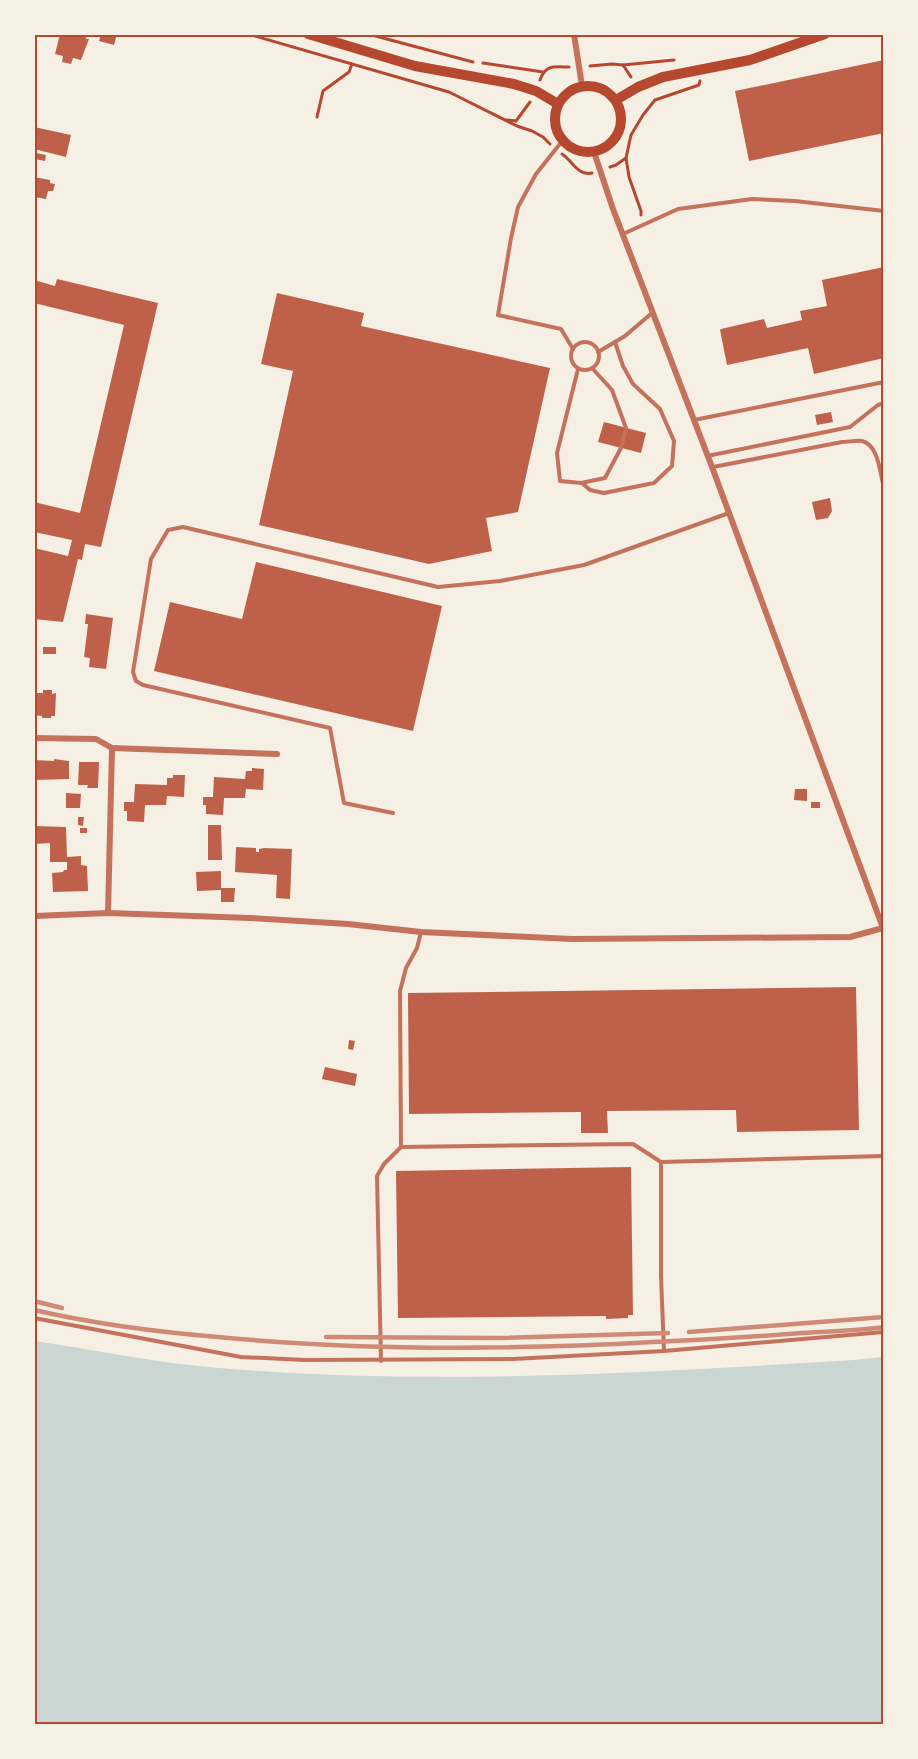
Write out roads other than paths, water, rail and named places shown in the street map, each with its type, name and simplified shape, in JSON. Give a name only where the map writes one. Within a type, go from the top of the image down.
[{"type":"main road","points":[[308,34],[415,66],[514,84],[536,91],[558,104]]},
{"type":"main road","points":[[616,100],[638,87],[663,77],[750,60],[825,34]]},
{"type":"main road","points":[[582,86],[601,88],[616,100],[620,110],[619,132],[613,141],[594,152],[577,150],[563,140],[557,132],[555,123],[555,113],[564,95],[582,86]]},
{"type":"street","points":[[574,34],[582,86]]},
{"type":"street","points":[[34,916],[108,914],[250,918],[348,924],[421,932],[572,939],[850,937],[883,928],[712,467],[622,234],[594,152]]},
{"type":"street","points":[[34,738],[96,739],[112,748],[277,754]]},
{"type":"street","points":[[108,914],[112,748]]},
{"type":"lane","points":[[563,140],[536,174],[518,207],[498,315],[561,329],[573,349]]},
{"type":"lane","points":[[622,234],[678,209],[752,199],[795,201],[884,211]]},
{"type":"lane","points":[[598,352],[625,336],[653,313]]},
{"type":"lane","points":[[581,483],[590,490],[604,493],[654,483],[672,466],[674,441],[660,409],[633,384],[623,366],[615,342]]},
{"type":"lane","points":[[580,343],[592,345],[598,352],[598,361],[592,368],[578,369],[574,366],[571,357],[573,349],[580,343]]},
{"type":"lane","points":[[578,369],[557,453],[560,481],[581,483],[605,478],[621,448],[626,428],[612,390],[592,368]]},
{"type":"lane","points":[[693,420],[884,382]]},
{"type":"lane","points":[[707,456],[850,427],[878,405],[884,403]]},
{"type":"lane","points":[[712,467],[842,442],[863,441],[871,447],[877,458],[884,488]]},
{"type":"lane","points":[[393,813],[344,803],[330,728],[143,685],[136,681],[133,672],[152,559],[168,530],[183,527],[438,587],[500,581],[584,566],[729,513]]},
{"type":"lane","points":[[401,1147],[400,991],[406,968],[417,948],[421,932]]},
{"type":"lane","points":[[381,1361],[377,1176],[384,1164],[401,1147],[633,1144],[661,1162],[884,1156]]},
{"type":"lane","points":[[661,1162],[661,1276],[664,1351]]},
{"type":"lane","points":[[34,1318],[240,1357],[305,1360],[513,1359],[664,1351],[884,1332]]},
{"type":"railway","points":[[34,1301],[62,1308]]},
{"type":"railway","points":[[34,1310],[172,1333],[272,1342],[381,1347],[490,1348],[599,1345],[884,1327]]},
{"type":"railway","points":[[689,1332],[884,1317]]},
{"type":"railway","points":[[326,1337],[500,1338],[668,1333]]}]
